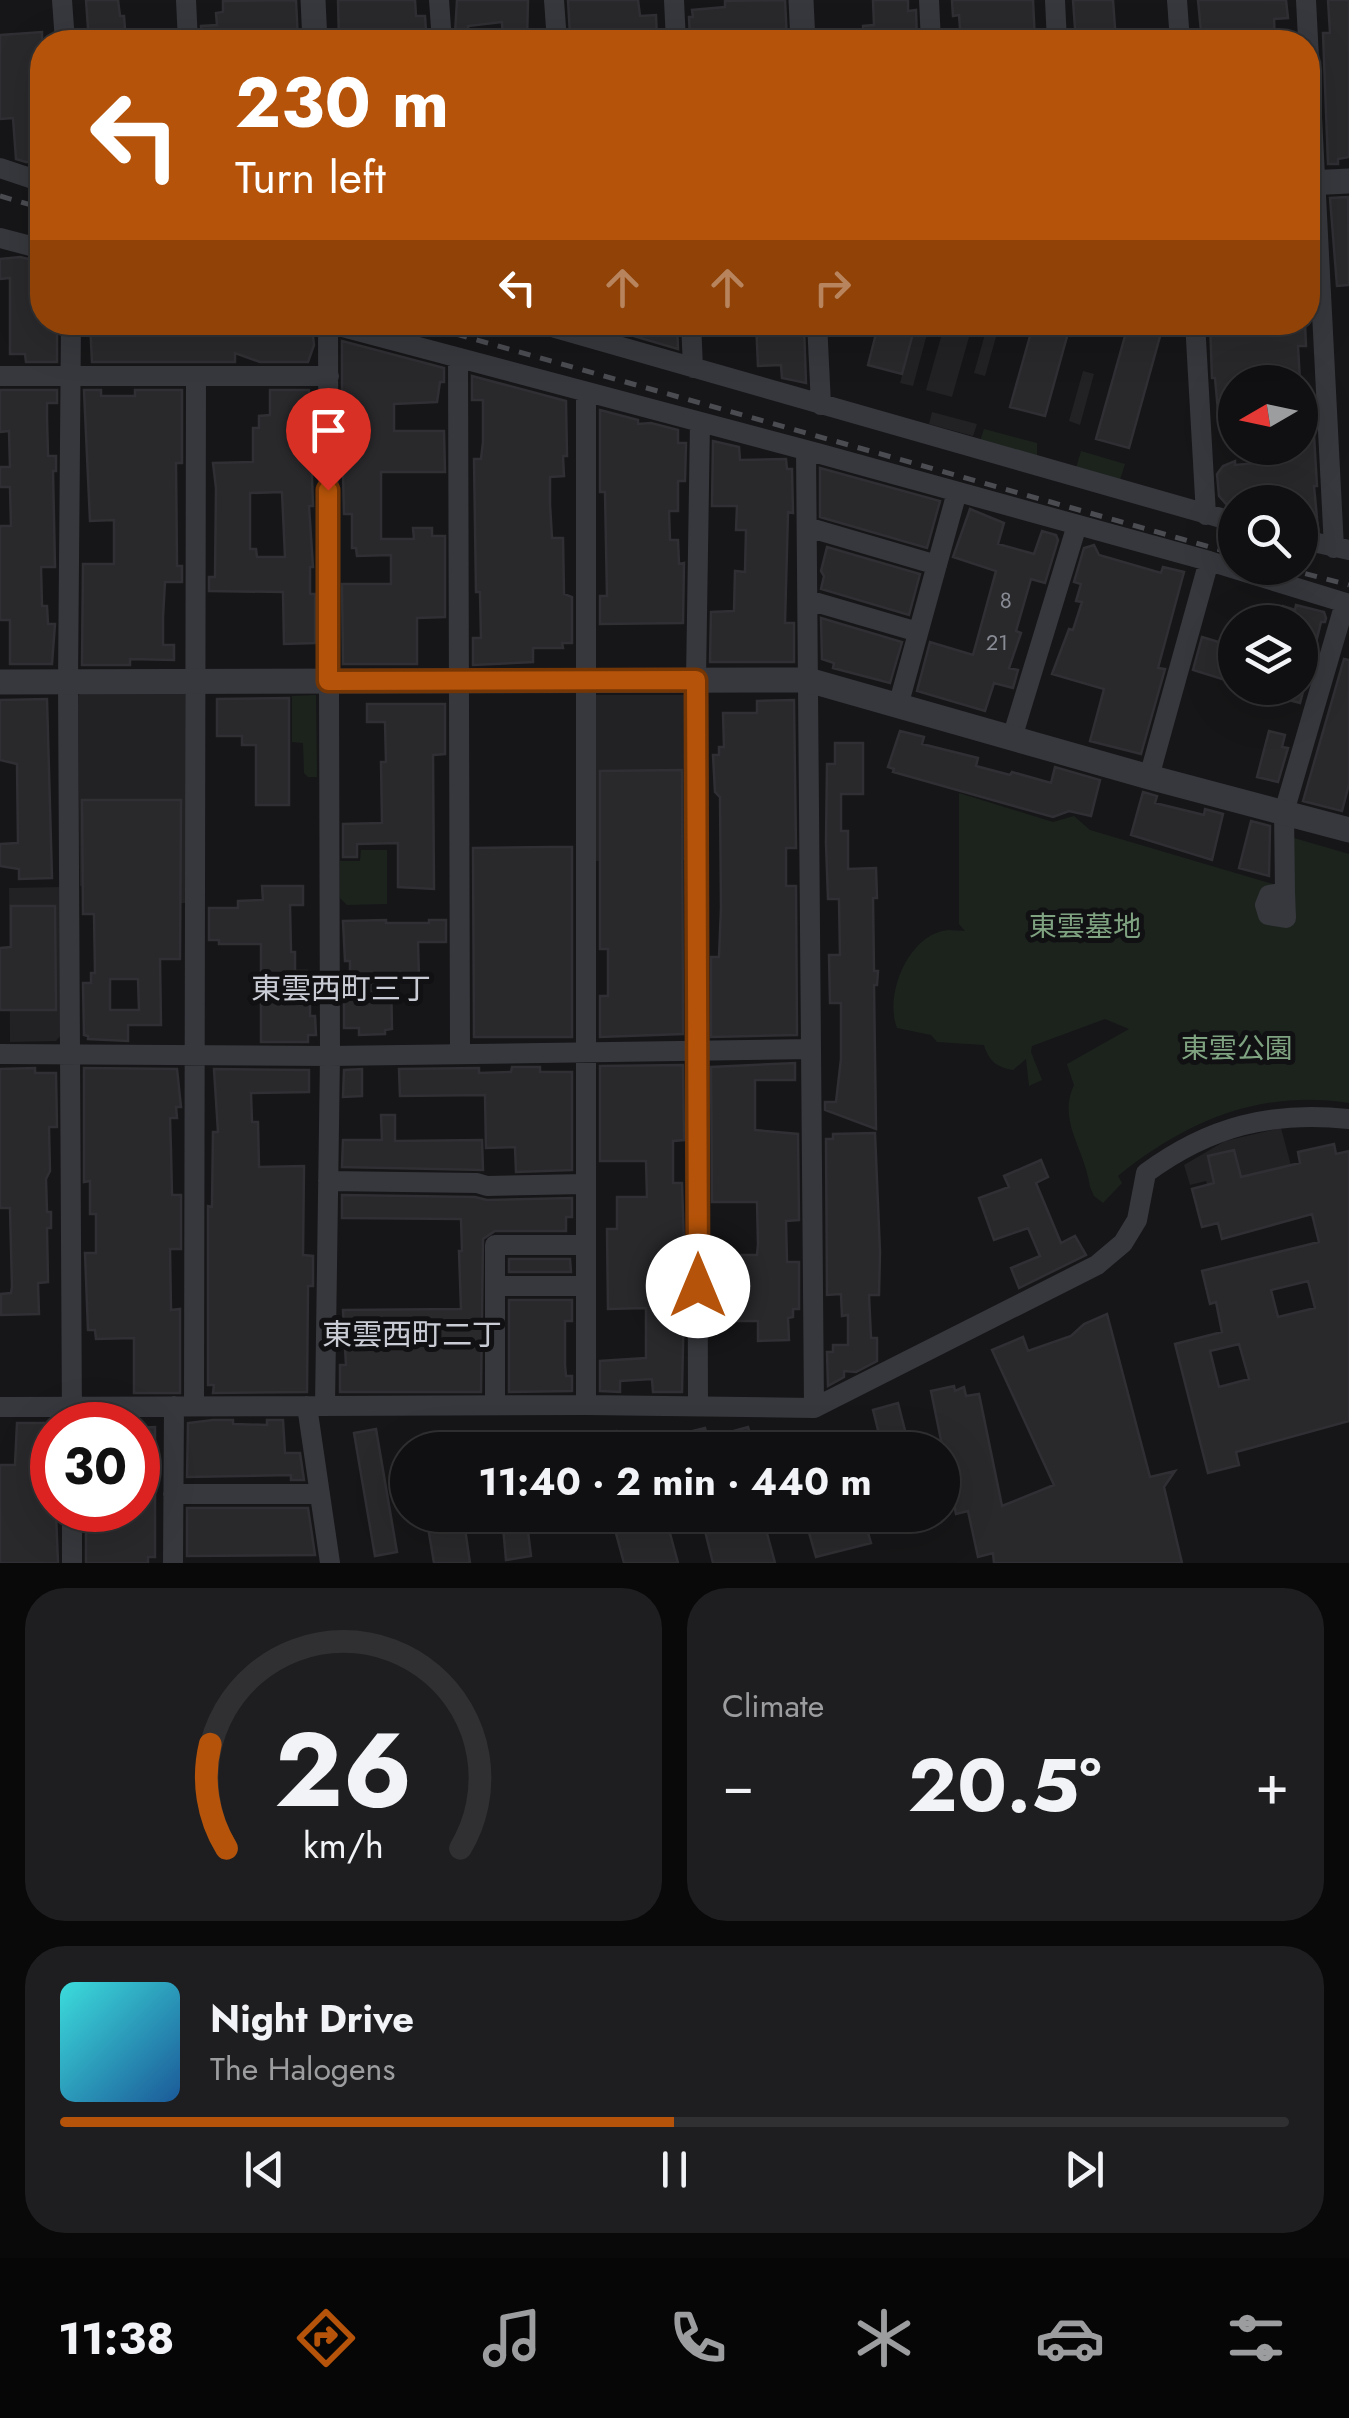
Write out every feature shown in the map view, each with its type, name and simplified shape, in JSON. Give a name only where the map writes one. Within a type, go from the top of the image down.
[{"type":"street","points":[[62,0],[64,30]]},
{"type":"street","points":[[186,0],[187,30]]},
{"type":"street","points":[[313,0],[314,30]]},
{"type":"street","points":[[439,0],[441,30]]},
{"type":"street","points":[[554,0],[555,30]]},
{"type":"street","points":[[674,0],[675,30]]},
{"type":"street","points":[[801,0],[802,30]]},
{"type":"street","points":[[929,0],[930,30]]},
{"type":"street","points":[[1055,0],[1056,30]]},
{"type":"street","points":[[1177,0],[1179,30]]},
{"type":"street","points":[[1306,0],[1307,30]]},
{"type":"street","points":[[0,168],[30,178]]},
{"type":"street","points":[[1320,182],[1349,181]]},
{"type":"street","points":[[0,238],[30,245]]},
{"type":"street","points":[[1320,289],[1342,549]]},
{"type":"street","points":[[71,335],[68,682],[72,1402]]},
{"type":"street","points":[[327,335],[330,1056],[316,1406],[320,1494],[330,1563]]},
{"type":"street","points":[[371,335],[1209,561],[1347,604],[1284,812],[1285,892]]},
{"type":"street","points":[[592,335],[693,368],[1218,518]]},
{"type":"street","points":[[691,335],[693,368]]},
{"type":"street","points":[[818,335],[821,404]]},
{"type":"street","points":[[1196,335],[1206,515]]},
{"type":"street","points":[[458,358],[460,1052]]},
{"type":"street","points":[[0,376],[329,376]]},
{"type":"street","points":[[173,1563],[173,1494],[184,1406],[195,1055],[196,376]]},
{"type":"street","points":[[586,392],[586,1405]]},
{"type":"street","points":[[698,1405],[696,680],[700,422]]},
{"type":"street","points":[[806,450],[814,1408]]},
{"type":"street","points":[[898,706],[957,492]]},
{"type":"street","points":[[1012,738],[1076,525]]},
{"type":"street","points":[[807,527],[937,565]]},
{"type":"street","points":[[1149,777],[1209,561]]},
{"type":"street","points":[[808,600],[918,632]]},
{"type":"street","points":[[0,682],[808,680],[1349,830]]},
{"type":"street","points":[[0,1054],[330,1056],[811,1049]]},
{"type":"street","points":[[160,1408],[495,1405],[814,1408],[1096,1266],[1123,1243],[1137,1220],[1146,1173],[1174,1152],[1216,1133],[1260,1120],[1313,1115],[1349,1119]]},
{"type":"street","points":[[328,1181],[477,1182],[487,1186],[585,1184]]},
{"type":"street","points":[[495,1405],[495,1244],[585,1245]]},
{"type":"street","points":[[495,1286],[586,1286]]},
{"type":"street","points":[[0,1406],[30,1410]]},
{"type":"street","points":[[173,1494],[320,1494]]},
{"type":"street","points":[[72,1532],[72,1563]]},
{"type":"shaded area","points":[[913,335],[927,335],[913,386],[900,383]]},
{"type":"shaded area","points":[[942,335],[970,335],[952,397],[926,390]]},
{"type":"shaded area","points":[[985,335],[997,335],[985,376],[974,373]]},
{"type":"shaded area","points":[[1083,371],[1094,374],[1080,425],[1069,421]]},
{"type":"shaded area","points":[[932,412],[977,424],[973,436],[929,424]]},
{"type":"shaded area","points":[[82,692],[185,694],[187,903],[134,904],[133,885],[80,886],[78,696]]},
{"type":"shaded area","points":[[592,695],[690,695],[691,860],[594,861]]},
{"type":"shaded area","points":[[62,887],[63,1033],[56,1041],[10,1042],[9,888]]},
{"type":"shaded area","points":[[1281,1128],[1300,1199],[1216,1220],[1206,1181],[1190,1185],[1184,1165],[1225,1141]]},
{"type":"green space","points":[[984,429],[1037,443],[1037,456],[980,441]]},
{"type":"green space","points":[[1081,451],[1125,464],[1120,480],[1076,468]]},
{"type":"green space","points":[[316,695],[317,777],[308,777],[304,773],[303,743],[292,742],[292,696]]},
{"type":"green space","points":[[959,793],[1053,822],[1074,816],[1090,830],[1273,884],[1268,924],[1294,838],[1349,854],[1349,1103],[1285,1101],[1226,1114],[1170,1139],[1144,1156],[1118,1176],[1122,1183],[1103,1203],[1094,1196],[1070,1123],[1074,1085],[1067,1064],[1129,1029],[1105,1019],[1032,1046],[1042,1080],[1029,1086],[1026,1059],[1013,1070],[1007,1069],[994,1062],[984,1045],[937,1042],[931,1035],[897,1028],[894,999],[911,954],[934,934],[965,931],[959,924]]},
{"type":"green space","points":[[361,850],[387,850],[387,904],[347,905],[340,898],[340,861],[360,861]]},
{"type":"building","points":[[86,0],[118,0],[125,30],[88,30]]},
{"type":"building","points":[[296,0],[297,30],[201,30],[201,26],[217,25],[216,13],[223,12],[223,1]]},
{"type":"building","points":[[338,0],[415,0],[416,16],[425,16],[426,30],[339,30]]},
{"type":"building","points":[[457,0],[528,0],[527,30],[502,30],[502,22],[455,30]]},
{"type":"building","points":[[568,0],[638,0],[640,16],[656,15],[657,30],[570,30]]},
{"type":"building","points":[[785,0],[786,30],[690,30],[692,10],[725,7],[725,1]]},
{"type":"building","points":[[873,0],[908,0],[908,11],[916,10],[917,30],[863,30],[863,26],[874,25]]},
{"type":"building","points":[[952,0],[1033,0],[1034,30],[960,30],[959,15],[953,16]]},
{"type":"building","points":[[1073,0],[1113,0],[1115,30],[1075,30]]},
{"type":"building","points":[[1198,0],[1286,0],[1288,18],[1274,19],[1274,30],[1201,30]]},
{"type":"building","points":[[1328,0],[1349,0],[1349,157],[1338,159],[1338,164],[1328,164],[1323,33],[1330,33]]},
{"type":"building","points":[[30,33],[30,162],[16,159],[13,118],[0,119],[0,35]]},
{"type":"building","points":[[1348,197],[1349,285],[1337,286],[1330,198]]},
{"type":"building","points":[[0,259],[30,259],[30,335],[57,335],[57,362],[26,362],[25,354],[10,354],[10,278],[0,279]]},
{"type":"building","points":[[91,335],[313,335],[314,345],[308,362],[260,362],[235,353],[235,362],[92,362]]},
{"type":"building","points":[[630,335],[677,335],[678,349]]},
{"type":"building","points":[[757,335],[804,335],[806,383],[782,378],[781,365],[758,366]]},
{"type":"building","points":[[876,335],[912,335],[902,374],[868,365]]},
{"type":"building","points":[[1030,335],[1067,335],[1045,416],[1010,407]]},
{"type":"building","points":[[1125,335],[1160,335],[1129,448],[1096,439]]},
{"type":"building","points":[[1210,335],[1306,335],[1306,346],[1298,346],[1299,365],[1218,365],[1218,411]]},
{"type":"building","points":[[342,341],[444,368],[437,402],[394,404],[394,431],[444,431],[445,472],[381,472],[381,539],[414,539],[413,528],[432,528],[432,536],[445,536],[445,617],[417,618],[417,664],[343,664],[342,584],[391,584],[391,555],[357,556],[356,548],[352,548],[352,514],[344,514],[342,432],[346,402],[342,402]]},
{"type":"building","points":[[472,376],[566,401],[564,476],[550,477],[550,504],[552,538],[563,538],[564,594],[572,597],[572,643],[562,643],[563,648],[533,648],[533,662],[473,665],[473,638],[481,638],[480,592],[476,592],[474,459],[481,459],[483,400],[472,400]]},
{"type":"building","points":[[0,390],[57,390],[57,403],[47,403],[48,456],[56,456],[55,567],[41,567],[42,606],[47,606],[48,624],[55,624],[52,664],[10,664],[10,620],[0,620],[0,526],[11,526],[10,487],[0,487],[0,467],[10,467],[9,431],[0,432]]},
{"type":"building","points":[[84,390],[101,390],[101,396],[135,396],[135,390],[182,390],[182,463],[176,463],[177,566],[182,566],[182,582],[165,582],[163,617],[163,645],[174,645],[174,660],[130,659],[130,665],[82,665],[83,564],[114,564],[114,520],[90,521]]},
{"type":"building","points":[[270,390],[309,390],[313,506],[309,506],[313,567],[310,594],[315,594],[315,643],[284,644],[283,592],[209,591],[209,577],[215,577],[213,463],[253,462],[253,428],[259,428],[259,416],[270,415]],"holes":[[[282,492],[285,557],[257,557],[256,549],[250,549],[250,493]]]},
{"type":"building","points":[[600,410],[638,420],[638,424],[678,430],[678,443],[686,443],[685,481],[678,481],[678,511],[669,511],[670,540],[678,540],[679,564],[684,563],[683,623],[600,624],[600,596],[607,596],[605,492],[600,492]]},
{"type":"building","points":[[713,441],[739,447],[740,460],[786,459],[787,469],[792,469],[785,623],[794,623],[794,662],[710,662],[711,612],[734,611],[735,571],[745,572],[746,530],[736,530],[737,506],[712,506]]},
{"type":"building","points":[[1316,465],[1317,485],[1218,485],[1217,474],[1223,466]]},
{"type":"building","points":[[820,468],[940,501],[927,548],[820,517]]},
{"type":"building","points":[[970,509],[1004,523],[998,544],[1034,554],[1042,531],[1056,535],[1058,540],[1045,583],[1031,579],[1016,631],[1021,633],[1009,668],[1018,670],[1013,688],[994,683],[985,711],[917,691],[930,642],[973,655],[996,571],[953,557]]},
{"type":"building","points":[[1094,545],[1099,555],[1161,573],[1163,567],[1184,572],[1158,668],[1165,669],[1141,754],[1090,741],[1104,689],[1052,674],[1082,602],[1076,601],[1081,584],[1074,582],[1084,548]]},
{"type":"building","points":[[827,547],[920,574],[909,615],[821,589]]},
{"type":"building","points":[[1318,610],[1324,612],[1326,618],[1318,634]]},
{"type":"building","points":[[821,618],[902,642],[890,683],[833,668],[834,663],[822,659]]},
{"type":"building","points":[[1202,637],[1218,642],[1218,678],[1193,670]]},
{"type":"building","points":[[1344,659],[1349,660],[1349,784],[1342,811],[1303,801]]},
{"type":"building","points":[[289,698],[289,805],[256,805],[256,745],[242,745],[242,736],[217,736],[217,699]]},
{"type":"building","points":[[47,699],[52,878],[19,879],[19,869],[0,866],[0,844],[18,843],[17,764],[0,760],[0,700]]},
{"type":"building","points":[[794,700],[796,848],[786,848],[786,886],[796,886],[797,1035],[711,1037],[711,957],[719,957],[721,908],[720,797],[715,792],[713,755],[719,755],[719,747],[724,747],[723,713],[757,713],[757,701]]},
{"type":"building","points":[[367,704],[445,704],[445,754],[433,755],[434,889],[398,887],[398,843],[357,844],[357,857],[343,857],[343,824],[382,823],[385,722],[367,722]]},
{"type":"building","points":[[900,731],[924,737],[922,744],[978,758],[976,766],[1010,775],[1012,772],[1051,783],[1055,767],[1100,780],[1091,816],[1069,811],[1053,817],[893,772],[888,767]]},
{"type":"building","points":[[1269,731],[1285,735],[1282,747],[1288,748],[1278,782],[1257,777]]},
{"type":"building","points":[[835,743],[863,743],[863,794],[841,794],[841,831],[848,831],[848,869],[876,868],[876,1129],[825,1110],[825,1102],[836,1102],[841,1059],[841,1003],[830,1003],[829,955],[840,955],[839,899],[828,899],[826,843],[827,764],[835,764]]},
{"type":"building","points":[[682,770],[683,1034],[600,1037],[600,996],[608,996],[608,949],[600,949],[600,771]]},
{"type":"building","points":[[1143,792],[1157,796],[1155,803],[1204,815],[1205,809],[1223,814],[1212,860],[1131,835]]},
{"type":"building","points":[[82,800],[181,800],[180,959],[160,959],[161,1025],[128,1025],[128,1041],[88,1039],[84,1035],[83,983],[91,983],[91,973],[95,973],[94,914],[83,914]],"holes":[[[110,979],[138,979],[139,1010],[110,1010]]]},
{"type":"building","points":[[1251,821],[1270,826],[1269,876],[1239,868]]},
{"type":"building","points":[[572,847],[572,1037],[474,1037],[473,848]]},
{"type":"building","points":[[262,886],[303,886],[303,905],[290,905],[291,952],[295,952],[295,971],[307,971],[306,1004],[310,1004],[310,1016],[315,1016],[316,1035],[308,1035],[308,1042],[261,1042],[261,944],[219,944],[219,940],[209,940],[209,908],[238,908],[238,901],[263,900]]},
{"type":"building","points":[[11,906],[55,906],[56,1010],[0,1010],[0,948],[11,947]]},
{"type":"building","points":[[446,920],[446,942],[418,942],[419,979],[391,979],[392,1029],[385,1030],[385,1034],[359,1035],[359,1028],[344,1028],[344,994],[350,994],[350,961],[345,961],[343,921]]},
{"type":"building","points":[[795,1063],[795,1080],[755,1080],[755,1130],[798,1134],[799,1220],[786,1221],[787,1262],[799,1262],[799,1309],[793,1309],[793,1317],[788,1318],[789,1340],[758,1341],[758,1321],[727,1321],[727,1328],[712,1328],[711,1255],[757,1255],[758,1244],[757,1202],[712,1202],[711,1067]]},
{"type":"building","points":[[683,1065],[684,1140],[673,1141],[673,1183],[682,1183],[684,1245],[670,1246],[671,1298],[684,1298],[682,1392],[653,1392],[652,1379],[620,1381],[620,1392],[600,1391],[600,1361],[646,1358],[646,1308],[608,1309],[607,1229],[617,1229],[617,1197],[647,1197],[646,1161],[600,1161],[600,1066]]},
{"type":"building","points":[[512,1067],[572,1072],[572,1170],[516,1172],[515,1147],[486,1148],[485,1095],[400,1096],[399,1069],[479,1068],[479,1073],[511,1072]]},
{"type":"building","points":[[35,1068],[35,1073],[56,1073],[57,1127],[49,1127],[50,1171],[46,1179],[47,1212],[51,1212],[51,1228],[47,1228],[48,1282],[38,1283],[39,1314],[1,1315],[1,1294],[11,1293],[12,1287],[10,1208],[0,1208],[0,1069]]},
{"type":"building","points":[[84,1068],[177,1069],[181,1107],[176,1107],[177,1118],[170,1118],[172,1195],[181,1195],[181,1249],[170,1249],[171,1310],[180,1309],[180,1393],[134,1393],[134,1338],[96,1339],[95,1330],[88,1330],[85,1253],[96,1253],[96,1214],[90,1214],[90,1181],[84,1182]]},
{"type":"building","points":[[214,1069],[309,1070],[309,1092],[251,1093],[252,1122],[258,1122],[259,1167],[304,1166],[303,1255],[313,1256],[313,1286],[308,1286],[307,1392],[213,1393],[214,1385],[208,1385],[208,1206],[212,1207],[213,1132],[218,1132]]},
{"type":"building","points":[[362,1069],[362,1096],[343,1097],[344,1070]]},
{"type":"building","points":[[381,1115],[395,1115],[395,1141],[482,1140],[483,1170],[342,1167],[343,1140],[382,1140]]},
{"type":"building","points":[[875,1133],[879,1295],[869,1295],[871,1338],[877,1338],[877,1361],[856,1372],[844,1371],[844,1377],[828,1386],[827,1352],[833,1352],[833,1345],[848,1345],[848,1315],[842,1316],[841,1294],[827,1295],[826,1139],[833,1139],[833,1134]]},
{"type":"building","points":[[1334,1144],[1336,1154],[1349,1151],[1349,1421],[1236,1452],[1239,1465],[1208,1473],[1175,1344],[1222,1332],[1216,1302],[1210,1304],[1202,1271],[1319,1242],[1312,1214],[1222,1239],[1218,1223],[1202,1227],[1192,1189],[1214,1183],[1208,1156],[1234,1150],[1241,1177],[1300,1163],[1298,1152]],"holes":[[[1308,1281],[1315,1308],[1278,1317],[1271,1290]],[[1239,1344],[1249,1379],[1219,1387],[1210,1351]]]},
{"type":"building","points":[[1041,1160],[1048,1177],[1036,1183],[1061,1243],[1075,1236],[1086,1255],[1019,1288],[1011,1268],[1040,1256],[1028,1228],[994,1240],[979,1198],[1009,1187],[1004,1176]]},
{"type":"building","points":[[342,1195],[487,1200],[572,1198],[572,1217],[566,1217],[566,1231],[495,1231],[483,1239],[481,1392],[340,1392],[340,1365],[346,1365],[343,1310],[461,1309],[462,1251],[461,1219],[342,1218]]},
{"type":"building","points":[[509,1259],[570,1259],[571,1272],[509,1272]]},
{"type":"building","points":[[509,1300],[572,1300],[572,1321],[565,1321],[565,1365],[566,1376],[572,1376],[572,1391],[509,1392]]},
{"type":"building","points":[[1107,1314],[1150,1477],[1175,1471],[1164,1487],[1182,1563],[994,1563],[993,1553],[978,1557],[968,1511],[960,1513],[960,1432],[939,1432],[931,1391],[954,1386],[955,1391],[964,1387],[966,1396],[979,1394],[1002,1506],[1054,1485],[992,1350],[1023,1337],[1028,1351],[1071,1336],[1084,1324]]},
{"type":"building","points":[[898,1403],[905,1432],[878,1432],[873,1410]]},
{"type":"building","points":[[213,1420],[267,1425],[267,1420],[283,1420],[285,1453],[300,1453],[304,1480],[291,1480],[291,1475],[187,1477],[188,1423]]},
{"type":"building","points":[[17,1423],[30,1423],[30,1532],[57,1532],[58,1563],[0,1563],[0,1465],[15,1465]]},
{"type":"building","points":[[376,1429],[390,1532],[394,1532],[397,1552],[375,1556],[354,1433]]},
{"type":"building","points":[[187,1508],[308,1508],[315,1555],[187,1556]]},
{"type":"building","points":[[86,1532],[155,1532],[155,1557],[148,1557],[148,1563],[86,1563]]},
{"type":"building","points":[[429,1532],[465,1532],[470,1563],[434,1563]]},
{"type":"building","points":[[504,1532],[528,1532],[531,1556],[506,1560]]},
{"type":"building","points":[[616,1532],[670,1532],[678,1563],[624,1563]]},
{"type":"building","points":[[705,1532],[767,1532],[775,1563],[713,1563]]},
{"type":"building","points":[[809,1532],[868,1532],[871,1543],[816,1557]]},
{"type":"railway","points":[[0,196],[30,205]]},
{"type":"railway","points":[[459,335],[1218,549]]},
{"type":"railway","points":[[1318,577],[1349,585]]},
{"type":"district","name":"東雲西町三丁","points":[[341,989]]},
{"type":"district","name":"東雲西町二丁","points":[[412,1335]]},
{"type":"route","points":[[328,490],[328,681],[696,680],[698,1286]]},
{"type":"park label","name":"東雲墓地","points":[[1085,926]]},
{"type":"park label","name":"東雲公園","points":[[1237,1048]]}]
